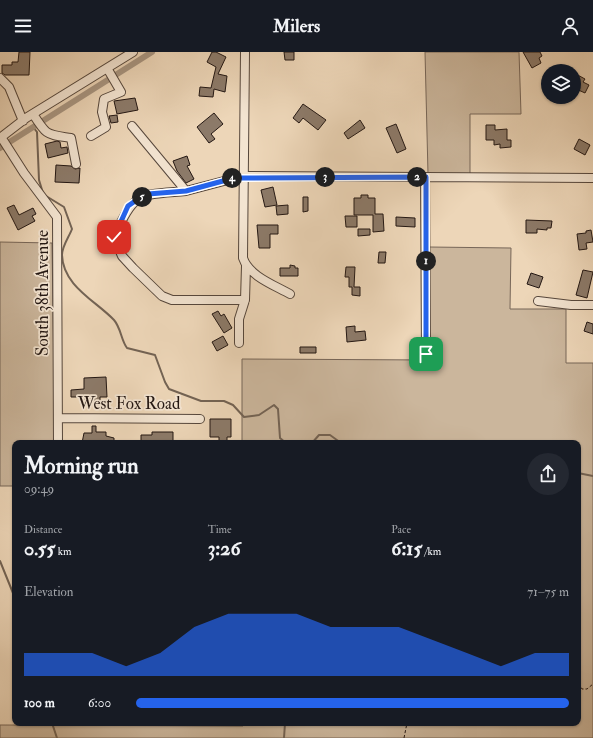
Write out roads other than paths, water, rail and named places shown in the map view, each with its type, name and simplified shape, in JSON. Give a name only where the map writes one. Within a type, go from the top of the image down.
[{"type":"street","points":[[3,140],[23,120],[36,119],[111,74],[133,52]]},
{"type":"street","points":[[239,343],[239,319],[245,300],[246,266],[243,258],[245,52]]},
{"type":"street","points":[[91,136],[106,127],[102,112],[104,99],[121,92],[111,74]]},
{"type":"street","points":[[0,78],[9,87],[23,120]]},
{"type":"street","points":[[36,119],[52,136],[71,138],[76,164]]},
{"type":"street","points":[[132,126],[186,191]]},
{"type":"street","name":"South 38th Avenue","points":[[3,140],[57,217],[58,440]]},
{"type":"street","points":[[245,300],[172,300],[162,296],[122,256],[114,237],[128,206],[148,194],[186,191],[243,176],[593,178]]},
{"type":"street","points":[[426,177],[426,354]]},
{"type":"street","points":[[246,266],[260,277],[290,294]]},
{"type":"street","points":[[538,300],[570,305],[593,305]]},
{"type":"street","name":"West Fox Road","points":[[58,418],[200,419]]},
{"type":"waterway","points":[[0,148],[152,52]]},
{"type":"waterway","points":[[33,127],[37,132],[39,180],[43,193]]},
{"type":"waterway","points":[[46,196],[64,207],[72,229],[62,252],[64,266],[68,276],[82,292],[114,320],[127,348],[155,355],[169,389],[201,401],[224,401],[233,405],[244,417],[259,415],[274,405],[278,409],[280,438],[282,440]]},
{"type":"waterway","points":[[315,440],[319,435],[330,435],[337,440]]},
{"type":"waterway","points":[[581,474],[593,476]]},
{"type":"waterway","points":[[0,561],[12,591]]},
{"type":"waterway","points":[[53,726],[57,738]]},
{"type":"waterway","points":[[284,738],[285,726]]}]
